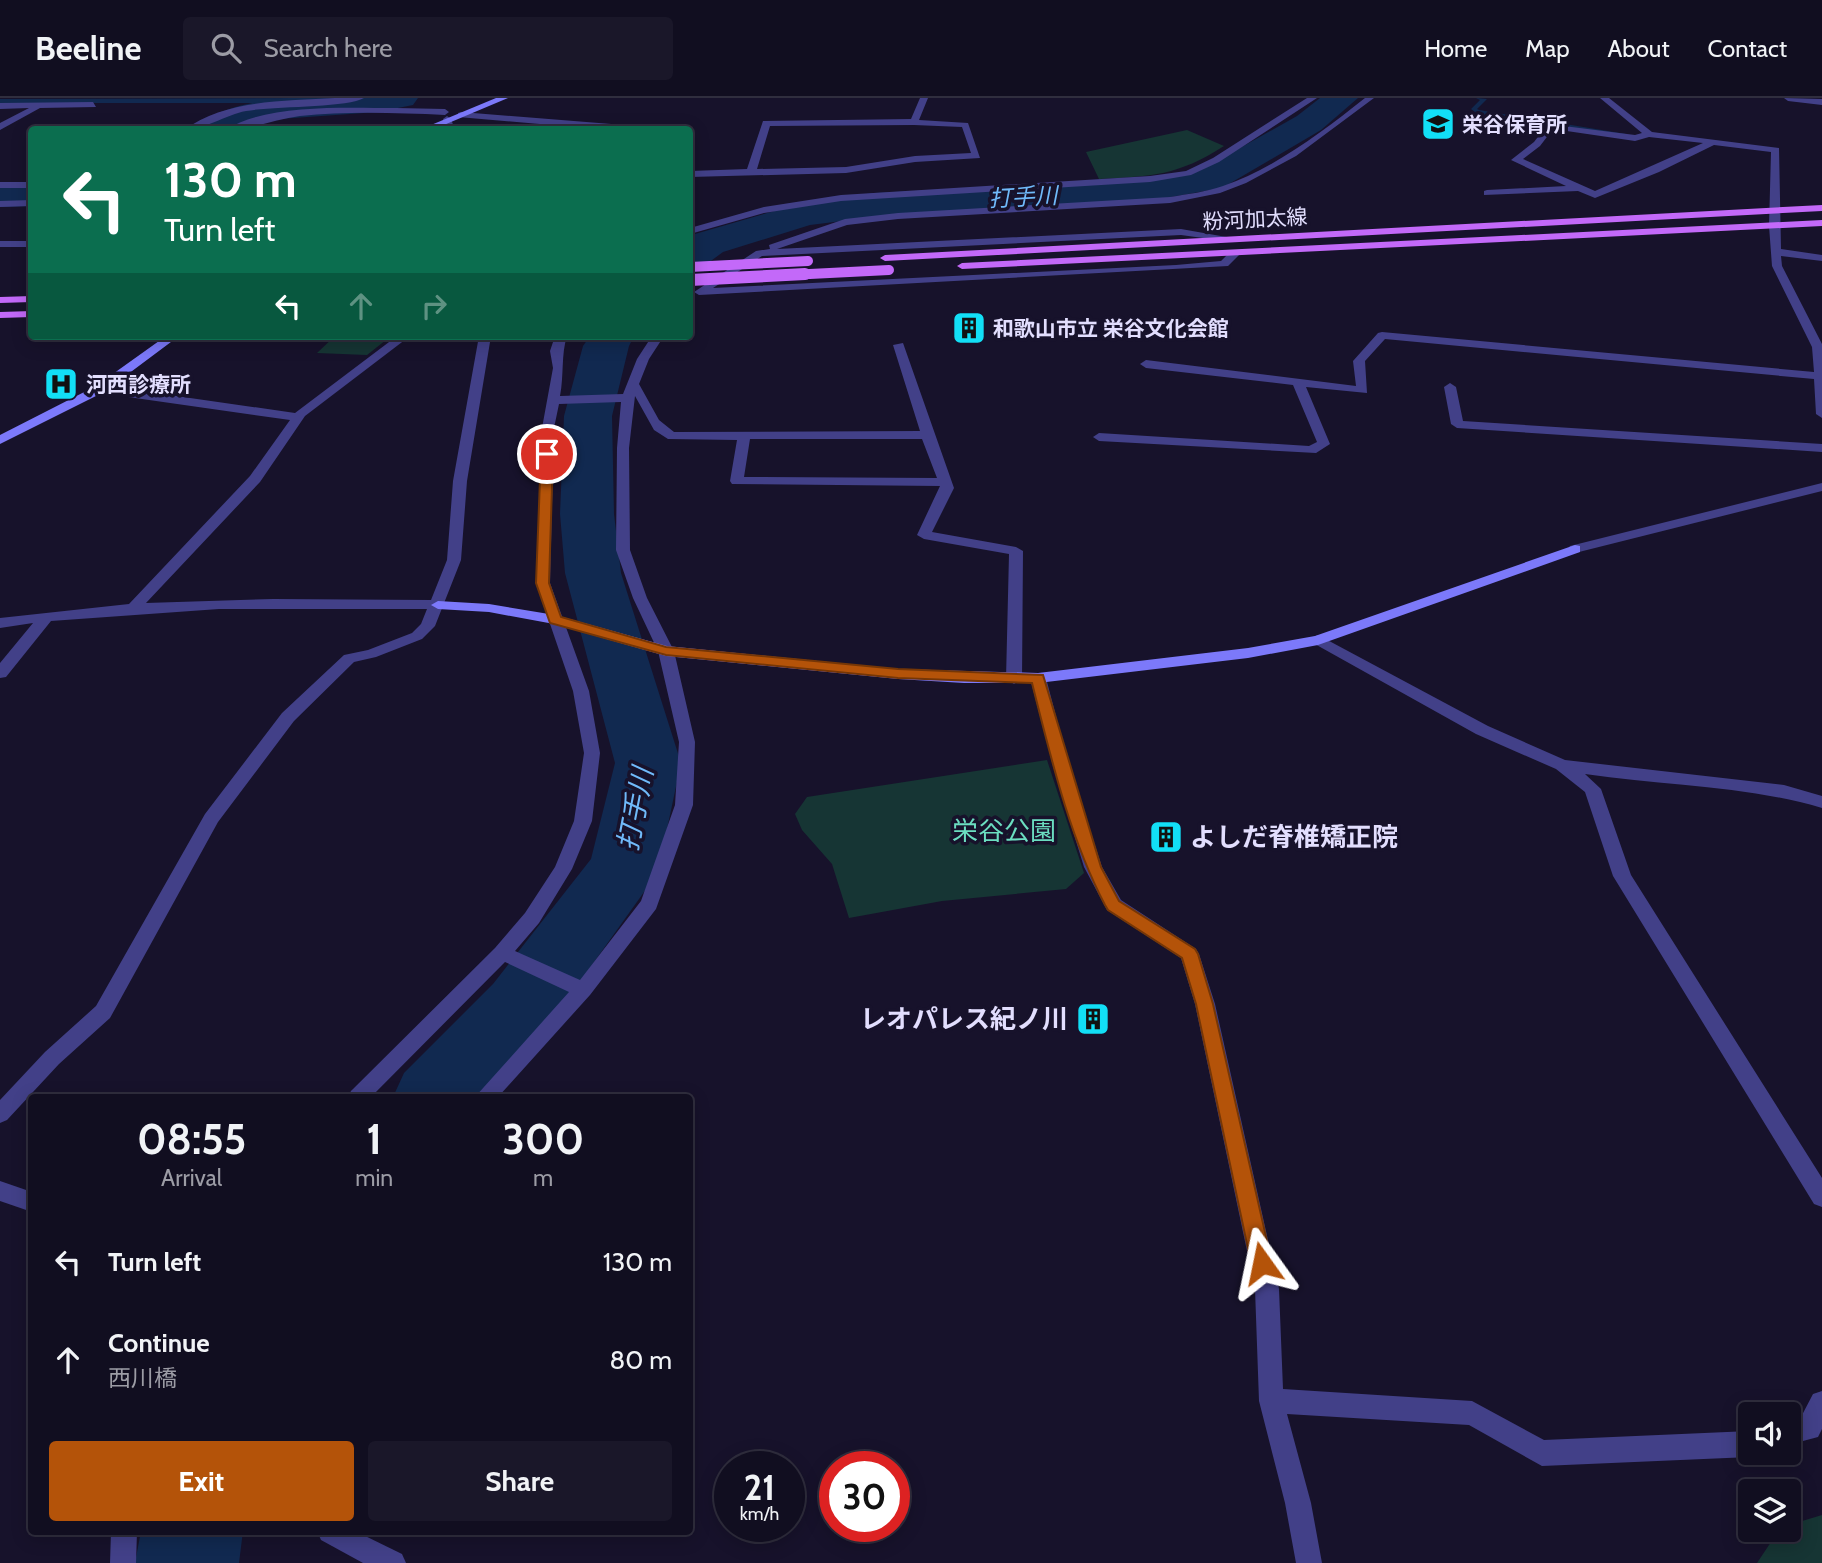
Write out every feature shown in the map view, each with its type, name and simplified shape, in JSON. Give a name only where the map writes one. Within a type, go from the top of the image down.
[{"type":"main road","name":"粉河加太線","points":[[693,267],[1822,208]]},
{"type":"main road","name":"粉河加太線","points":[[693,280],[1822,223]]},
{"type":"main road","points":[[0,300],[28,299]]},
{"type":"main road","points":[[0,315],[28,314]]},
{"type":"street","points":[[0,127],[54,98]]},
{"type":"street","points":[[194,126],[238,110],[360,98]]},
{"type":"street","points":[[431,126],[504,98]]},
{"type":"street","points":[[914,122],[924,98]]},
{"type":"street","points":[[693,231],[765,210],[841,198],[1152,181],[1188,173],[1216,160],[1313,98]]},
{"type":"street","points":[[693,298],[760,253],[832,226],[859,220],[1206,194],[1242,182],[1316,136],[1370,98]]},
{"type":"street","points":[[1788,98],[1822,102]]},
{"type":"street","points":[[1609,99],[1649,134]]},
{"type":"street","points":[[421,102],[452,116]]},
{"type":"street","points":[[0,106],[93,105]]},
{"type":"street","points":[[239,126],[251,121],[288,116],[372,110],[593,126]]},
{"type":"street","points":[[452,116],[452,126]]},
{"type":"street","points":[[693,174],[846,170],[915,159],[977,156],[965,125],[914,122],[766,123],[751,172]]},
{"type":"street","points":[[1713,142],[1656,170],[1595,195],[1516,160],[1537,144],[1551,126],[1634,138],[1649,134],[1713,142],[1776,150],[1774,226],[1777,266],[1818,347],[1822,414]]},
{"type":"street","points":[[1152,181],[1168,198]]},
{"type":"street","points":[[0,186],[28,185]]},
{"type":"street","points":[[1487,192],[1579,188]]},
{"type":"street","points":[[0,204],[28,203]]},
{"type":"street","points":[[760,253],[1167,232],[1214,236],[1228,240]]},
{"type":"street","points":[[0,244],[28,244]]},
{"type":"street","points":[[699,292],[1176,268],[1224,264],[1236,252]]},
{"type":"street","points":[[1777,252],[1822,258]]},
{"type":"street","points":[[1807,327],[1822,329]]},
{"type":"street","points":[[1146,364],[1363,390],[1359,361],[1382,335],[1821,376]]},
{"type":"street","points":[[0,440],[100,389],[167,340]]},
{"type":"street","points":[[135,606],[255,479],[298,417],[399,340]]},
{"type":"street","points":[[0,1114],[52,1058],[103,1012],[211,818],[288,717],[349,658],[370,654],[417,636],[428,626],[454,560],[460,481],[484,340]]},
{"type":"street","points":[[361,1094],[502,953],[532,918],[563,869],[583,821],[592,753],[581,691],[559,621],[543,583],[548,428],[559,368],[556,351],[560,340]]},
{"type":"street","points":[[488,1094],[649,904],[684,805],[687,742],[666,651],[640,598],[623,550],[625,393],[655,340]]},
{"type":"street","points":[[899,345],[947,488],[923,535],[1016,551],[1014,679]]},
{"type":"street","points":[[1099,437],[1311,450],[1324,444],[1298,383]]},
{"type":"street","points":[[1450,387],[1457,424],[1822,448]]},
{"type":"street","points":[[100,389],[298,417]]},
{"type":"street","points":[[554,400],[625,393]]},
{"type":"street","points":[[625,393],[662,433],[672,436],[927,435]]},
{"type":"street","points":[[744,436],[737,481],[945,482]]},
{"type":"street","points":[[0,623],[135,606],[281,602],[438,604],[489,608],[559,621],[666,651],[898,674],[1038,678],[1248,653],[1318,640],[1575,549],[1822,487]]},
{"type":"street","points":[[0,673],[47,616]]},
{"type":"street","points":[[1318,640],[1482,730],[1562,765],[1593,789],[1622,876],[1822,1197]]},
{"type":"street","points":[[1038,678],[1061,766],[1093,867],[1114,905],[1189,954],[1205,1004],[1267,1289],[1271,1401],[1298,1503],[1309,1563]]},
{"type":"street","points":[[1562,765],[1630,775],[1698,779],[1784,792],[1822,802]]},
{"type":"street","points":[[502,953],[577,988]]},
{"type":"street","points":[[0,1191],[28,1201]]},
{"type":"street","points":[[1271,1401],[1472,1413],[1542,1452],[1738,1444]]},
{"type":"street","points":[[1801,1430],[1809,1428],[1822,1403]]},
{"type":"street","points":[[123,1563],[124,1535]]},
{"type":"street","points":[[336,1535],[357,1548],[393,1563]]},
{"type":"green space","points":[[1187,130],[1224,146],[1192,163],[1164,173],[1099,179],[1086,152]]},
{"type":"green space","points":[[331,340],[386,340],[367,355],[317,353]]},
{"type":"green space","name":"栄谷公園","points":[[1047,760],[1084,873],[1066,889],[942,901],[849,918],[832,864],[802,830],[795,814],[807,797]]},
{"type":"green space","points":[[1822,1515],[1822,1563],[1757,1563],[1771,1542],[1801,1542],[1801,1521]]},
{"type":"waterway","points":[[0,101],[262,101],[305,98]]},
{"type":"waterway","points":[[379,98],[387,101]]},
{"type":"waterway","points":[[220,126],[255,113],[279,109],[401,98]]},
{"type":"waterway","name":"打手川","points":[[693,255],[709,243],[805,214],[874,205],[1148,190],[1209,180],[1309,123],[1341,98]]},
{"type":"waterway","points":[[1479,98],[1484,99],[1474,109],[1477,112],[1623,134]]},
{"type":"waterway","points":[[0,196],[28,195]]},
{"type":"waterway","name":"打手川","points":[[436,1094],[520,1006],[624,867],[648,763],[593,573],[587,514],[588,416],[610,340]]},
{"type":"waterway","name":"打手川","points":[[187,1563],[191,1535]]},
{"type":"place","name":"栄谷保育所","points":[[1438,124]]},
{"type":"place","name":"和歌山市立 栄谷文化会館","points":[[969,328]]},
{"type":"place","name":"河西診療所","points":[[61,384]]},
{"type":"place","name":"よしだ脊椎矯正院","points":[[1166,837]]},
{"type":"place","name":"レオパレス紀ノ川","points":[[1093,1019]]},
{"type":"route","points":[[547,454],[543,583],[555,620],[666,651],[898,674],[964,678],[1038,678],[1061,766],[1093,867],[1114,905],[1189,954],[1205,1004],[1262,1263]]}]
